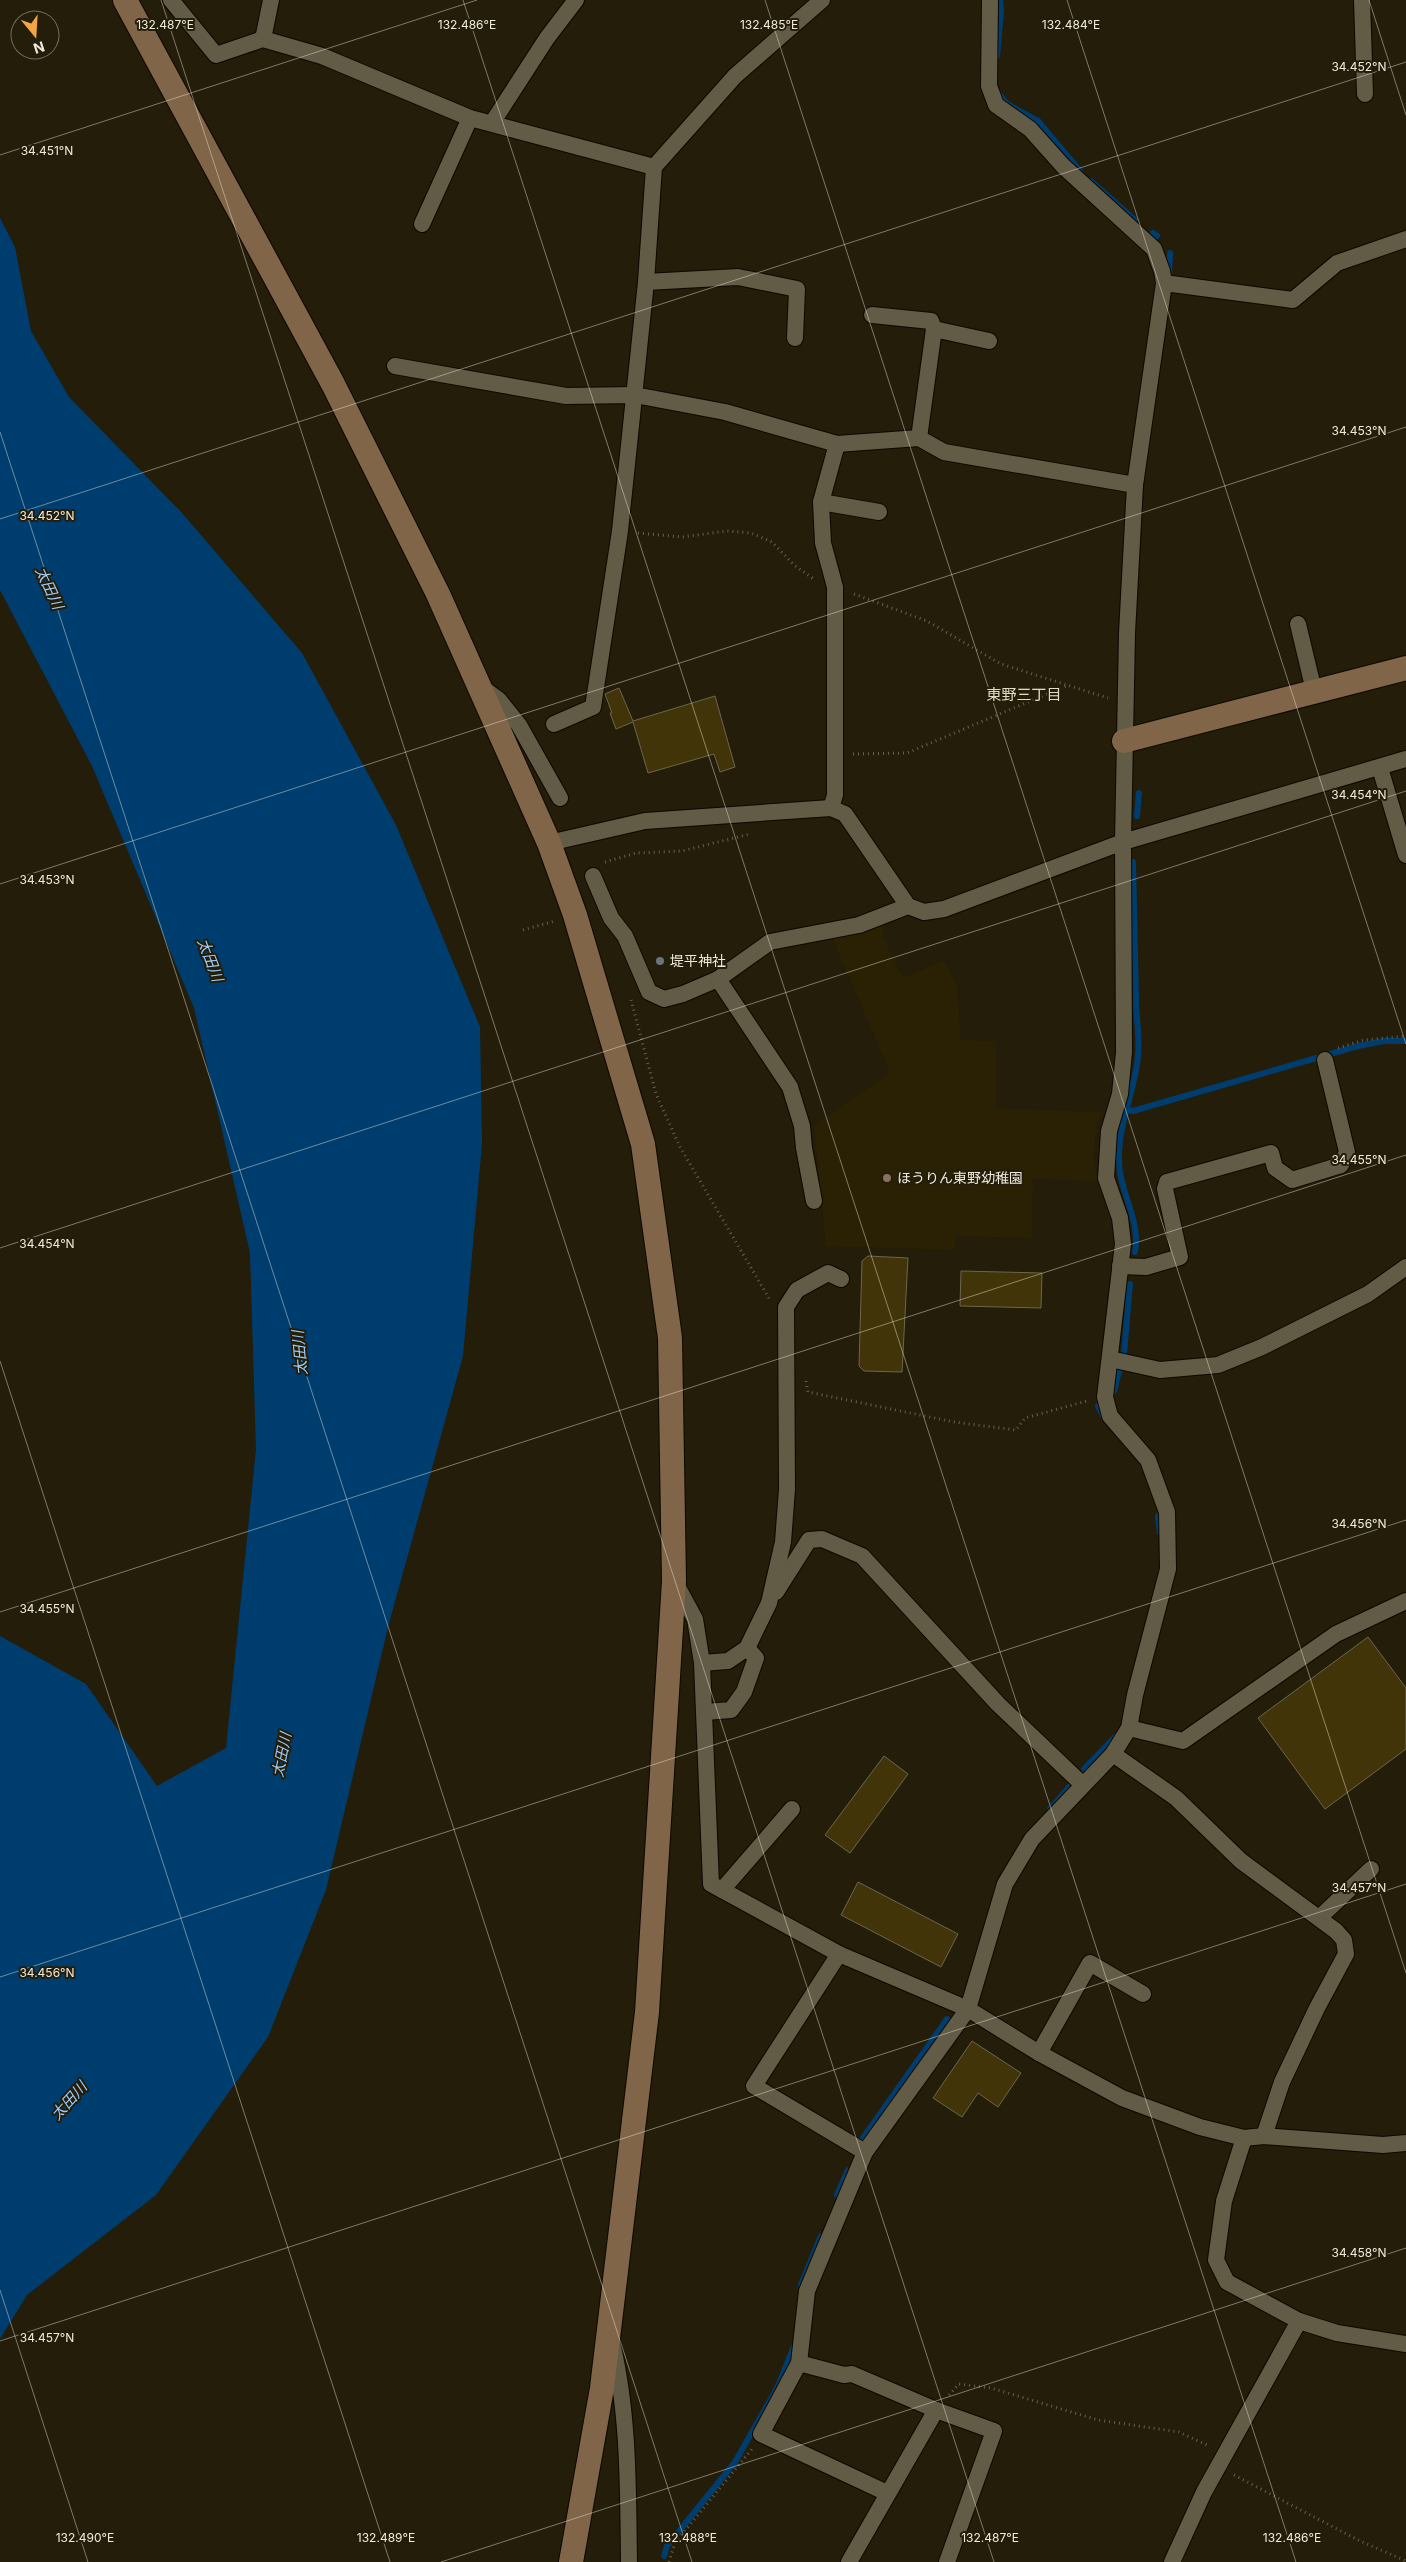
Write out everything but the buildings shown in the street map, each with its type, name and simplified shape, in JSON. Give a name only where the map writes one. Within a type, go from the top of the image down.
[{"type":"street","points":[[125,0],[333,384],[438,594],[549,843],[575,915],[643,1144],[670,1338],[674,1581],[647,2012],[602,2388],[571,2562]]},
{"type":"street","points":[[171,0],[216,55],[263,39],[322,56],[470,118],[654,167]]},
{"type":"street","points":[[263,39],[271,0]]},
{"type":"street","points":[[492,123],[547,38],[576,0]]},
{"type":"street","points":[[554,724],[593,707],[620,531],[646,282],[654,167],[735,76],[822,0]]},
{"type":"street","points":[[887,2492],[761,2434],[799,2363],[807,2291],[864,2152],[968,2009],[1005,1884],[1032,1840],[1082,1784],[1113,1754],[1128,1728],[1168,1569],[1167,1512],[1148,1460],[1110,1416],[1105,1397],[1123,1244],[1120,1218],[1106,1178],[1109,1131],[1120,1094],[1124,1052],[1124,742],[1135,485],[1164,283],[1154,249],[1063,166],[1030,129],[996,105],[989,86],[990,0]]},
{"type":"street","points":[[1362,0],[1365,94]]},
{"type":"street","points":[[422,224],[470,118]]},
{"type":"street","points":[[1164,283],[1293,300],[1337,263],[1406,239]]},
{"type":"street","points":[[646,282],[738,276],[798,289],[795,338]]},
{"type":"street","points":[[872,315],[931,321],[934,329],[920,438]]},
{"type":"street","points":[[934,329],[989,341]]},
{"type":"street","points":[[395,366],[566,396],[635,395],[725,412],[837,444],[920,438],[944,452],[1135,485]]},
{"type":"street","points":[[831,808],[835,795],[834,587],[823,543],[821,502],[837,444]]},
{"type":"street","points":[[821,502],[879,512]]},
{"type":"street","points":[[1298,624],[1314,691]]},
{"type":"street","points":[[1124,742],[1406,668]]},
{"type":"street","points":[[479,685],[500,700],[519,725],[560,798]]},
{"type":"street","points":[[549,843],[645,821],[831,808],[844,814],[908,906],[924,912],[944,909],[1123,842],[1406,759]]},
{"type":"street","points":[[1380,768],[1406,855]]},
{"type":"street","points":[[593,876],[611,918],[618,948]]},
{"type":"street","points":[[611,918],[625,936],[649,992],[664,999],[683,994],[718,979],[770,942],[859,925],[908,906]]},
{"type":"street","points":[[718,979],[790,1087],[802,1126],[804,1148],[814,1201]]},
{"type":"street","points":[[1120,1266],[1146,1267],[1180,1257],[1165,1188],[1167,1182],[1271,1153],[1275,1168],[1292,1180],[1342,1165],[1347,1152],[1328,1055]]},
{"type":"street","points":[[1110,1359],[1160,1370],[1218,1365],[1262,1347],[1368,1294],[1406,1267]]},
{"type":"street","points":[[769,1603],[783,1542],[786,1498],[786,1307],[797,1290],[828,1273],[841,1279]]},
{"type":"street","points":[[702,1663],[728,1661],[747,1648],[769,1603],[809,1540],[822,1539],[862,1556],[998,1704],[1082,1784]]},
{"type":"street","points":[[674,1581],[695,1619],[702,1663],[711,1884],[839,1954],[968,2009],[1039,2053],[1122,2098],[1200,2127],[1244,2138],[1264,2136],[1383,2145],[1406,2143]]},
{"type":"street","points":[[1128,1728],[1183,1741],[1336,1634],[1406,1601]]},
{"type":"street","points":[[705,1712],[731,1710],[744,1692],[756,1658],[747,1648]]},
{"type":"street","points":[[1113,1754],[1176,1798],[1241,1861],[1336,1931],[1344,1940],[1346,1954],[1317,2008],[1282,2082],[1264,2136]]},
{"type":"street","points":[[722,1890],[792,1809]]},
{"type":"street","points":[[1319,1918],[1371,1869]]},
{"type":"street","points":[[839,1954],[754,2086],[864,2152]]},
{"type":"street","points":[[1039,2053],[1090,1963],[1143,1994]]},
{"type":"street","points":[[1244,2138],[1224,2201],[1216,2260],[1227,2282],[1299,2321],[1337,2333],[1406,2344]]},
{"type":"street","points":[[1172,2562],[1221,2461],[1299,2321]]},
{"type":"street","points":[[609,2332],[621,2381],[628,2484],[629,2562]]},
{"type":"street","points":[[799,2363],[844,2375],[852,2374],[936,2410],[994,2431],[947,2562]]},
{"type":"street","points":[[849,2562],[887,2492],[936,2410]]},
{"type":"path","points":[[620,531],[682,537],[727,531],[750,533],[772,542],[794,565],[814,580],[928,621],[1001,664],[1066,686],[1126,702]]},
{"type":"path","points":[[835,755],[907,753],[1066,686]]},
{"type":"path","points":[[614,859],[636,852],[682,851],[755,832]]},
{"type":"path","points":[[523,930],[558,920]]},
{"type":"path","points":[[630,994],[656,1094],[680,1147],[771,1301],[786,1307]]},
{"type":"path","points":[[1328,1055],[1364,1040],[1406,1036]]},
{"type":"path","points":[[805,1375],[808,1392],[954,1422],[1016,1430],[1025,1418],[1105,1397]]},
{"type":"path","points":[[936,2410],[959,2384],[991,2388],[1098,2420],[1179,2432],[1221,2461],[1358,2540],[1406,2561]]},
{"type":"path","points":[[669,2562],[675,2543],[746,2459],[761,2434]]},
{"type":"shaded area","points":[[887,920],[882,935],[903,978],[943,960],[957,984],[961,1040],[996,1041],[996,1108],[1102,1112],[1096,1128],[1094,1159],[1097,1181],[1033,1179],[1032,1238],[956,1236],[955,1250],[826,1246],[814,1126],[890,1073],[831,935]]},
{"type":"water","name":"太田川","points":[[0,218],[15,247],[31,331],[69,397],[182,513],[302,653],[396,825],[480,1027],[482,1144],[463,1356],[388,1627],[326,1890],[268,2037],[156,2195],[27,2295],[0,2339],[0,1636],[86,1684],[157,1786],[226,1748],[256,1449],[250,1253],[194,1008],[92,766],[0,590]]},
{"type":"waterway","points":[[997,56],[1001,10],[1000,0]]},
{"type":"waterway","points":[[998,93],[1007,104],[1038,121],[1080,171]]},
{"type":"waterway","points":[[1091,181],[1135,220]]},
{"type":"waterway","points":[[1153,233],[1157,236]]},
{"type":"waterway","points":[[1169,277],[1170,253]]},
{"type":"waterway","points":[[1137,816],[1139,793]]},
{"type":"waterway","points":[[1133,862],[1138,1049],[1134,1082],[1121,1133],[1119,1160],[1122,1183],[1135,1228],[1135,1252]]},
{"type":"waterway","points":[[1128,1110],[1133,1111],[1358,1046],[1384,1041],[1406,1041]]},
{"type":"waterway","points":[[1124,1354],[1130,1284]]},
{"type":"waterway","points":[[1114,1391],[1120,1368]]},
{"type":"waterway","points":[[1098,1406],[1103,1416]]},
{"type":"waterway","points":[[1158,1516],[1160,1533]]},
{"type":"waterway","points":[[1084,1769],[1118,1734]]},
{"type":"waterway","points":[[1050,1809],[1070,1786]]},
{"type":"waterway","points":[[863,2138],[947,2019]]},
{"type":"waterway","points":[[837,2195],[848,2170]]},
{"type":"waterway","points":[[801,2285],[821,2236]]},
{"type":"waterway","points":[[664,2556],[667,2546],[735,2462],[778,2386],[794,2346]]},
{"type":"place","name":"堤平神社","points":[[660,961]]},
{"type":"place","name":"ほうりん東野幼稚園","points":[[887,1178]]},
{"type":"district","name":"東野三丁目","points":[[1024,695]]}]
